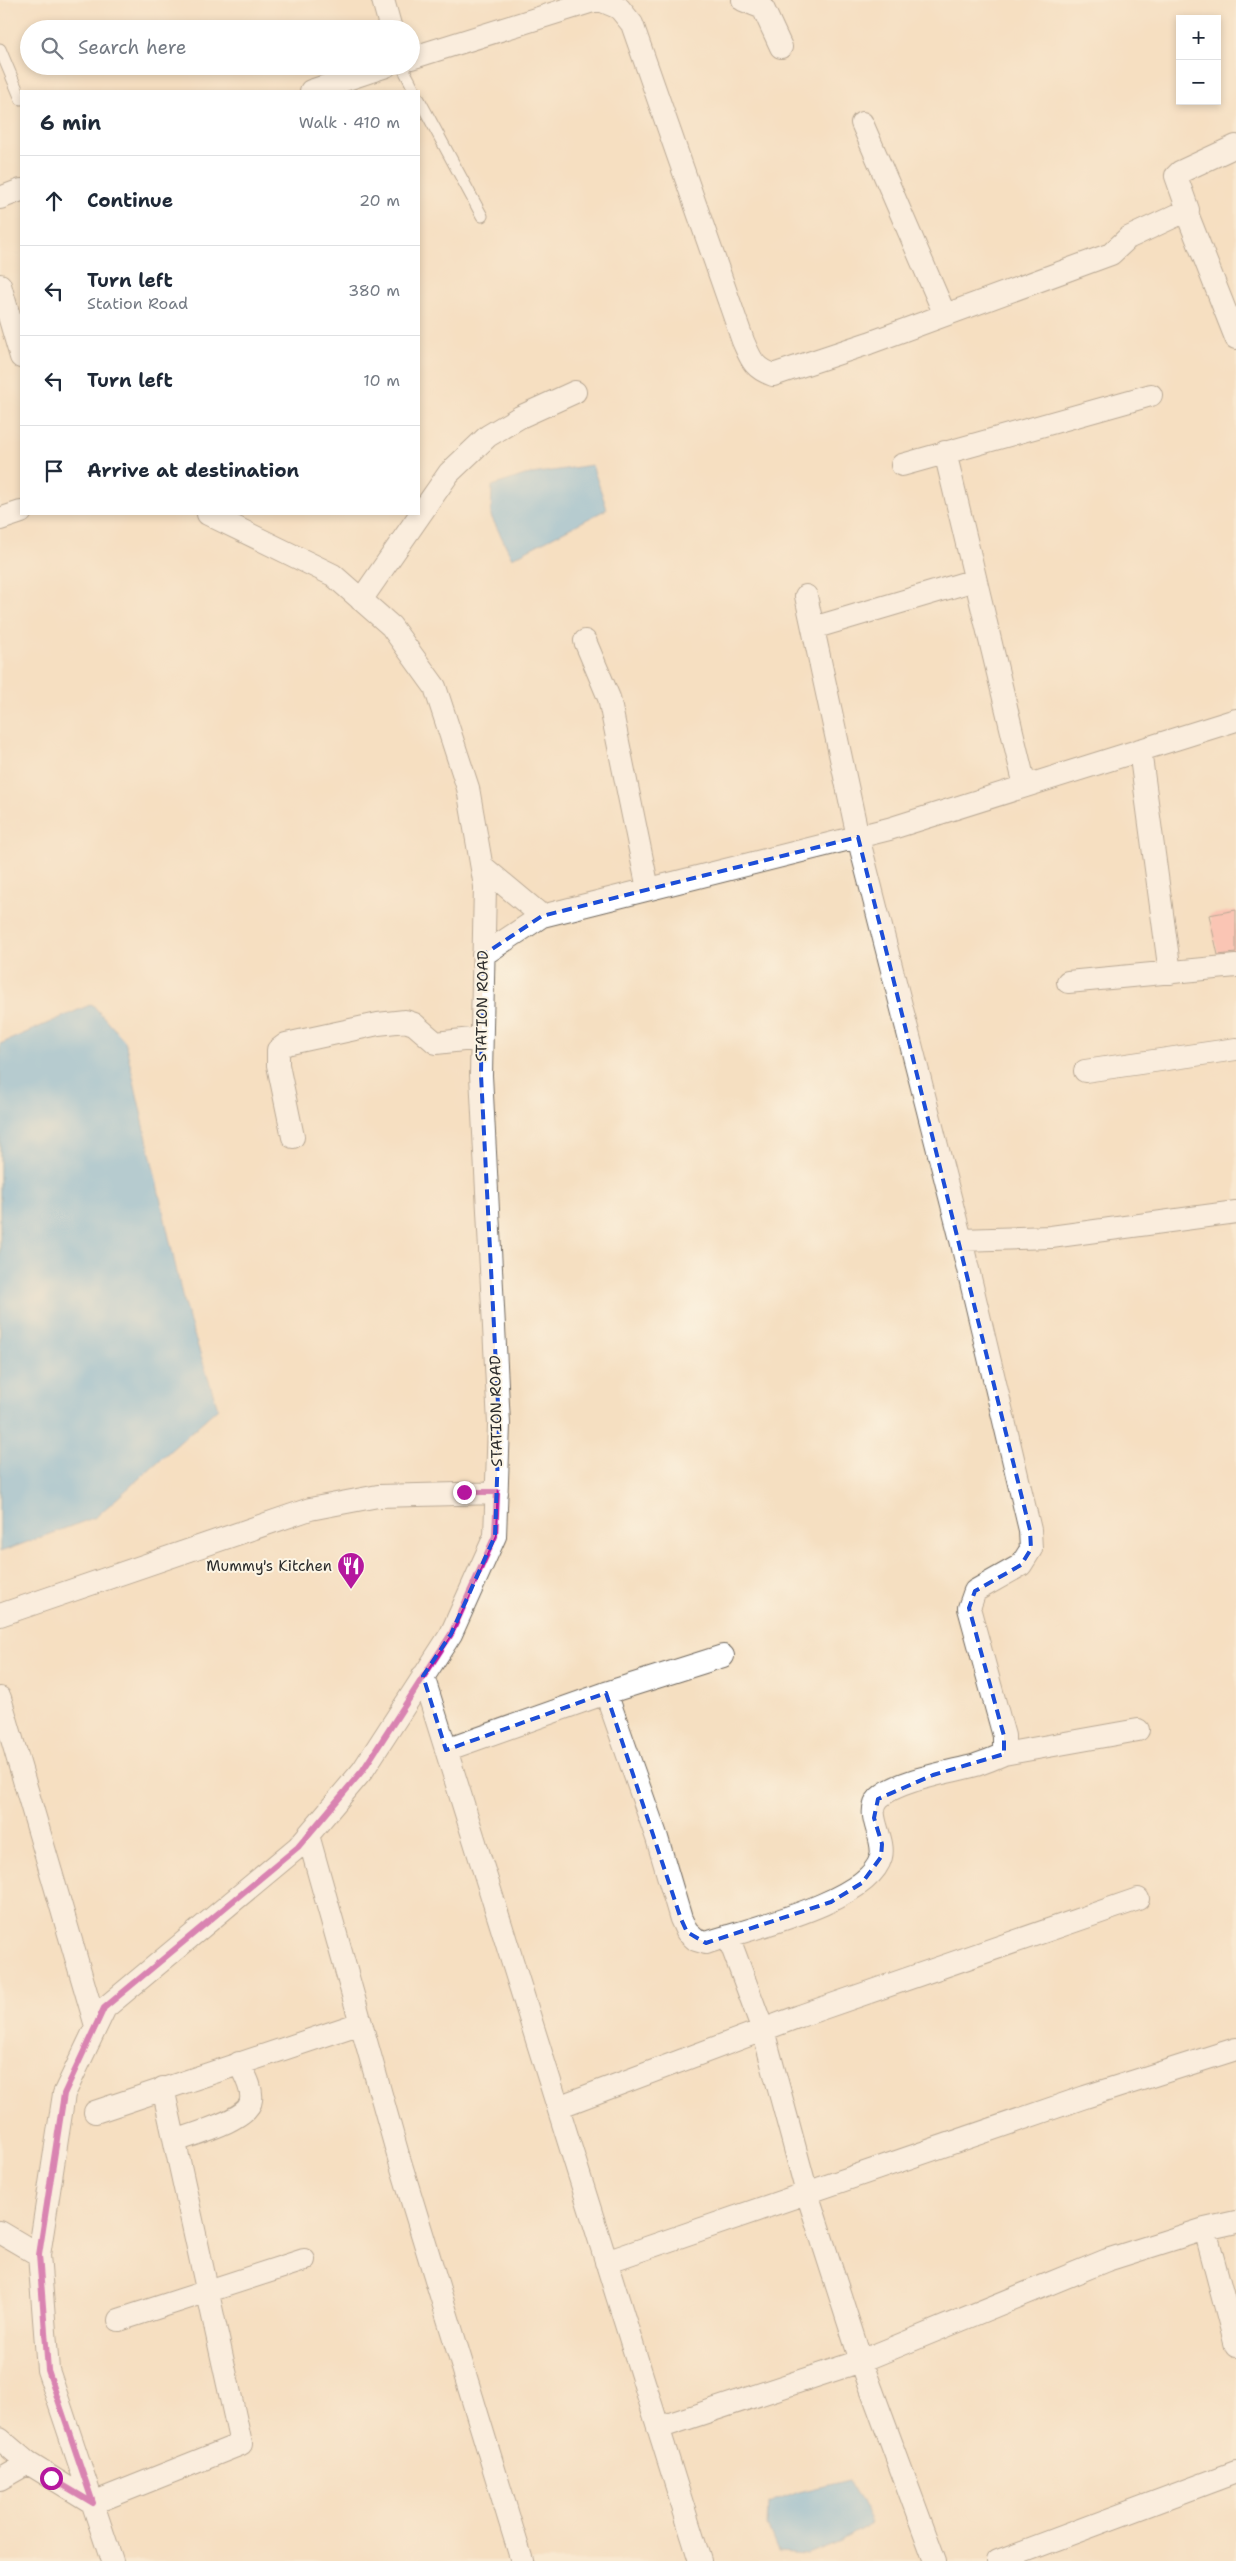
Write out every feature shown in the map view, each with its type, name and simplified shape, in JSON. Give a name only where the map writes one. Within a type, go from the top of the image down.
[{"type":"street","points":[[383,0],[389,20]]},
{"type":"street","points":[[420,55],[596,0]]},
{"type":"street","points":[[600,0],[619,8],[632,24],[743,341],[752,361],[761,371],[773,375],[1100,259],[1115,252],[1128,238],[1189,208],[1177,182],[1178,174],[1236,146]]},
{"type":"street","points":[[743,0],[763,8],[781,47]]},
{"type":"street","points":[[314,90],[359,75]]},
{"type":"street","points":[[862,123],[944,315]]},
{"type":"street","points":[[0,198],[20,190]]},
{"type":"street","points":[[1186,211],[1236,338]]},
{"type":"street","points":[[0,285],[20,354]]},
{"type":"street","points":[[420,513],[448,472],[488,436],[528,413],[575,392]]},
{"type":"street","points":[[902,464],[1151,395]]},
{"type":"street","points":[[945,452],[1025,786]]},
{"type":"street","points":[[0,519],[20,512]]},
{"type":"street","name":"STATION ROAD","points":[[112,2561],[48,2370],[39,2255],[64,2094],[104,2008],[298,1847],[363,1770],[451,1634],[495,1536],[499,1424],[481,1075],[485,886],[468,788],[435,687],[391,626],[333,576],[210,515]]},
{"type":"street","points":[[361,600],[419,515]]},
{"type":"street","points":[[812,628],[975,580]]},
{"type":"street","points":[[806,596],[858,837],[961,1240],[1030,1530],[1031,1549],[1021,1565],[975,1591],[969,1608],[1004,1736],[1004,1754]]},
{"type":"street","points":[[585,641],[609,698],[648,889]]},
{"type":"street","points":[[483,955],[542,916],[858,837],[1236,720]]},
{"type":"street","points":[[1140,750],[1170,973]]},
{"type":"street","points":[[482,866],[542,916]]},
{"type":"street","points":[[1068,982],[1236,966]]},
{"type":"street","points":[[293,1137],[278,1065],[278,1050],[286,1044],[378,1024],[405,1021],[414,1024],[436,1043],[481,1038]]},
{"type":"street","points":[[1085,1071],[1236,1049]]},
{"type":"street","points":[[961,1240],[1051,1237],[1236,1212]]},
{"type":"street","points":[[0,1615],[310,1509],[378,1496],[497,1492]]},
{"type":"street","points":[[446,1750],[606,1693],[723,1656]]},
{"type":"street","points":[[423,1676],[700,2561]]},
{"type":"street","points":[[606,1693],[657,1838],[676,1906],[687,1932],[696,1940],[706,1943],[831,1902],[862,1883],[874,1872],[881,1857],[882,1844],[874,1818],[874,1807],[878,1799],[887,1792],[933,1775],[976,1765],[1004,1754],[1138,1730]]},
{"type":"street","points":[[0,1698],[96,2026]]},
{"type":"street","points":[[308,1835],[404,2174],[522,2561]]},
{"type":"street","points":[[558,2107],[763,2030],[1138,1899]]},
{"type":"street","points":[[728,1936],[763,2030],[807,2193],[861,2361],[935,2561]]},
{"type":"street","points":[[95,2112],[361,2023]]},
{"type":"street","points":[[606,2262],[1085,2098],[1236,2049]]},
{"type":"street","points":[[175,2141],[224,2123],[248,2109],[252,2102],[251,2093],[239,2063]]},
{"type":"street","points":[[0,2439],[28,2463],[93,2503],[241,2444],[163,2088]]},
{"type":"street","points":[[658,2428],[861,2361],[1107,2260],[1204,2229],[1236,2222]]},
{"type":"street","points":[[1204,2229],[1236,2346]]},
{"type":"street","points":[[0,2232],[39,2255]]},
{"type":"street","points":[[119,2320],[304,2260]]},
{"type":"street","points":[[0,2479],[28,2463]]},
{"type":"street","points":[[998,2561],[1236,2472]]},
{"type":"lane","points":[[0,49],[20,97]]},
{"type":"lane","points":[[407,75],[414,90]]},
{"type":"lane","points":[[420,101],[482,216]]},
{"type":"highlighted area","points":[[858,837],[1030,1530],[1031,1549],[1021,1565],[975,1591],[969,1608],[1004,1736],[1004,1754],[933,1775],[878,1799],[874,1818],[882,1844],[881,1857],[862,1883],[831,1902],[706,1943],[687,1932],[681,1919],[606,1693],[446,1750],[423,1676],[451,1634],[495,1536],[499,1424],[481,1075],[483,955],[542,916]]},
{"type":"water","points":[[592,465],[607,509],[512,558],[491,516],[492,486],[525,475]]},
{"type":"water","points":[[92,1004],[125,1041],[184,1304],[218,1408],[96,1517],[0,1552],[0,1044]]},
{"type":"water","points":[[849,2480],[871,2523],[840,2541],[807,2554],[778,2552],[767,2525],[768,2504],[799,2492]]},
{"type":"building","points":[[1236,910],[1236,953],[1218,955],[1209,915]]},
{"type":"place","name":"Mummy's Kitchen","points":[[351,1590]]},
{"type":"route","points":[[51,2478],[93,2503],[48,2370],[39,2255],[64,2094],[104,2008],[298,1847],[363,1770],[451,1634],[495,1536],[497,1492],[464,1492]]}]
